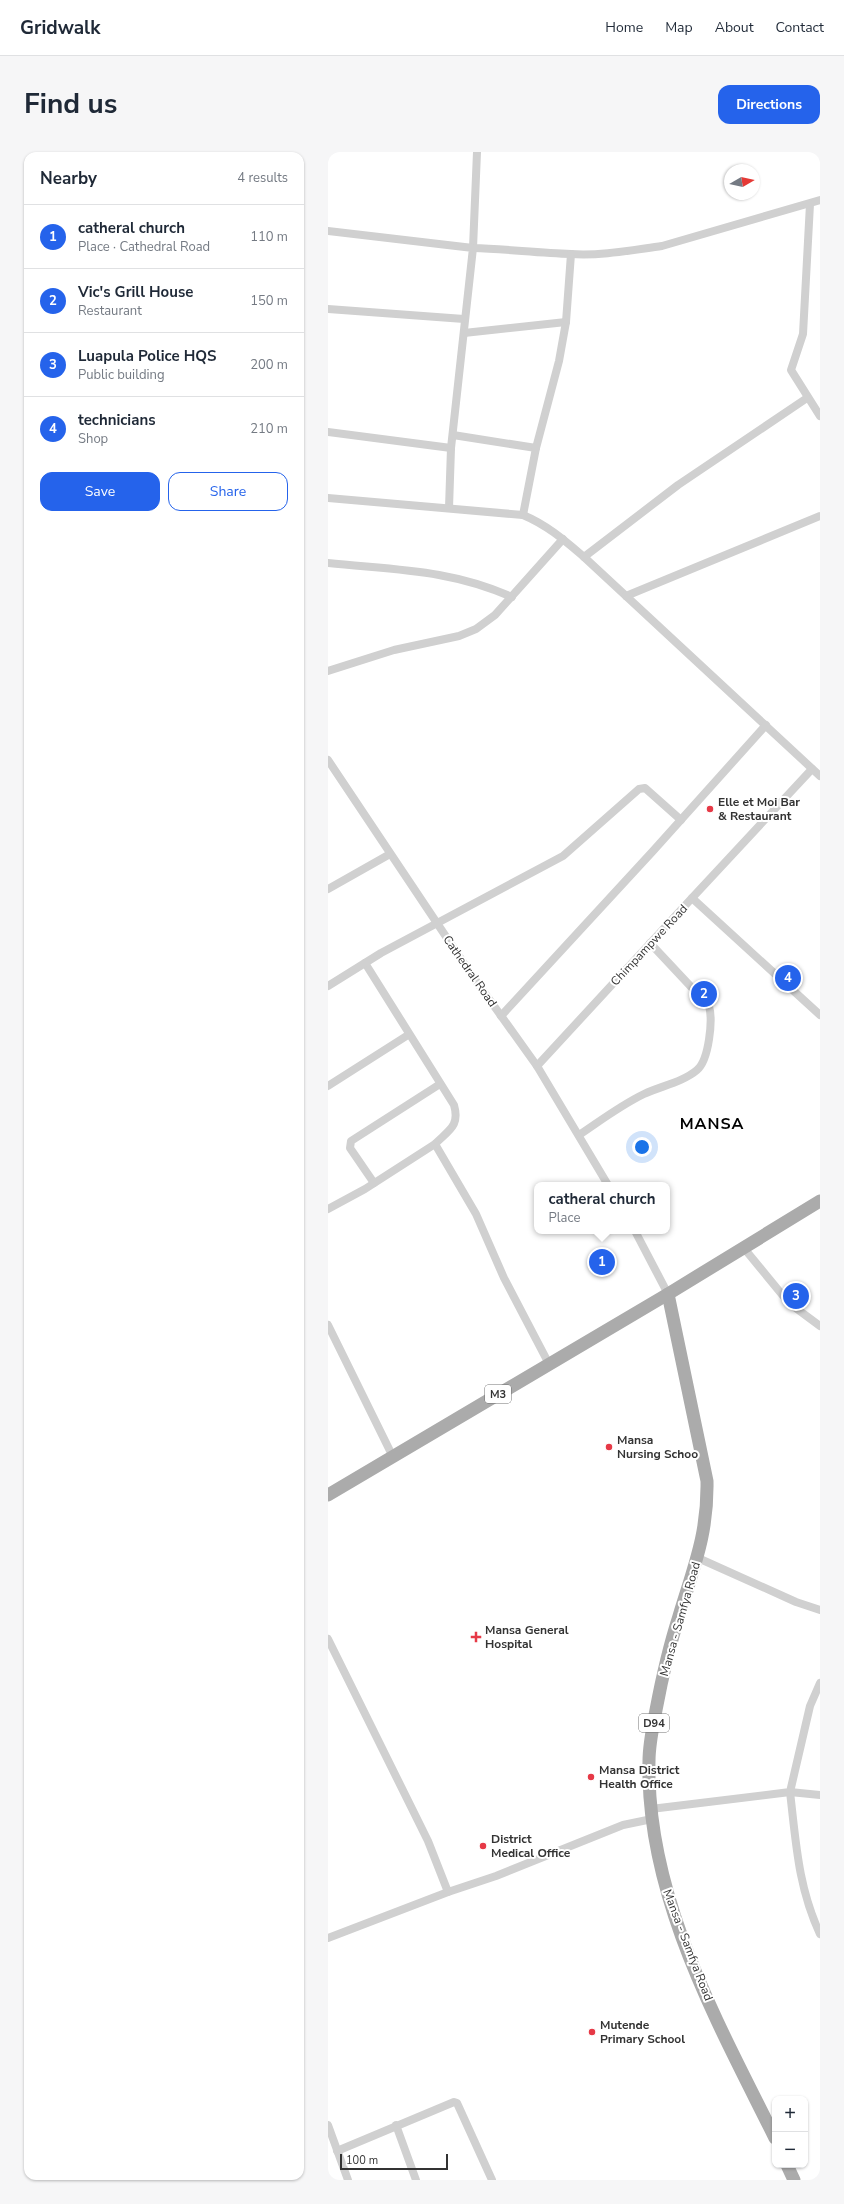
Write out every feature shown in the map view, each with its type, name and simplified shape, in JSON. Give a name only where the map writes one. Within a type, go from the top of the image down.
[{"type":"main road","name":"M3","points":[[328,1495],[668,1294],[820,1201]]},
{"type":"main road","name":"Mansa - Samfya Road","points":[[668,1294],[707,1481],[705,1529],[698,1558],[668,1652],[658,1702],[649,1759],[652,1814],[664,1881],[692,1961],[718,2023],[772,2132]]},
{"type":"main road","points":[[789,2168],[794,2180]]},
{"type":"street","points":[[448,508],[464,319],[473,248],[477,152]]},
{"type":"street","points":[[328,231],[473,248],[572,254],[600,254],[662,246],[820,200]]},
{"type":"street","points":[[810,204],[803,334],[791,370],[807,398],[820,416]]},
{"type":"street","points":[[522,515],[536,448],[559,361],[566,322],[572,254]]},
{"type":"street","points":[[328,309],[464,319]]},
{"type":"street","points":[[464,333],[566,322]]},
{"type":"street","points":[[584,557],[678,485],[807,398]]},
{"type":"street","points":[[328,432],[452,448]]},
{"type":"street","points":[[453,435],[536,448]]},
{"type":"street","points":[[328,498],[522,515],[551,529],[584,557],[820,776]]},
{"type":"street","points":[[811,520],[820,509]]},
{"type":"street","points":[[626,596],[820,516]]},
{"type":"street","points":[[328,671],[394,650],[459,636],[476,629],[495,616],[563,539]]},
{"type":"street","points":[[328,563],[433,572],[464,579],[512,597]]},
{"type":"street","points":[[501,1016],[766,725]]},
{"type":"street","name":"Cathedral Road","points":[[328,760],[436,923],[537,1066],[606,1182]]},
{"type":"street","points":[[692,898],[812,769]]},
{"type":"street","points":[[328,986],[365,963],[436,923],[563,856],[639,789],[645,788],[681,820]]},
{"type":"street","points":[[328,889],[390,854]]},
{"type":"street","name":"Chimpampwe Road","points":[[537,1066],[692,898],[820,1015]]},
{"type":"street","points":[[579,1134],[644,1094],[685,1078],[698,1070],[704,1060],[712,1016],[709,1006],[650,943]]},
{"type":"street","points":[[328,1209],[374,1183],[435,1144],[456,1123],[457,1119],[454,1105],[408,1035],[365,963]]},
{"type":"street","points":[[328,1086],[408,1035]]},
{"type":"street","points":[[374,1183],[350,1148],[351,1141],[440,1084]]},
{"type":"street","points":[[435,1144],[476,1214],[504,1278],[549,1364]]},
{"type":"street","points":[[637,1234],[668,1294]]},
{"type":"street","points":[[743,1247],[790,1302],[820,1326]]},
{"type":"street","points":[[328,1325],[393,1457]]},
{"type":"street","points":[[698,1558],[796,1602],[820,1610]]},
{"type":"street","points":[[328,1641],[428,1842],[448,1892]]},
{"type":"street","points":[[820,1683],[810,1706],[790,1792],[798,1865],[808,1909],[820,1934]]},
{"type":"street","points":[[328,1938],[448,1892],[496,1876],[652,1814],[790,1792],[820,1795]]},
{"type":"street","points":[[337,2151],[451,2102],[458,2103],[492,2180]]},
{"type":"street","points":[[328,2125],[348,2180]]},
{"type":"street","points":[[396,2125],[416,2180]]},
{"type":"place","name":"Elle et Moi Bar & Restaurant","points":[[710,809]]},
{"type":"place","name":"technicians","points":[[788,978]]},
{"type":"place","name":"Vic's Grill House","points":[[704,994]]},
{"type":"place","name":"catheral church","points":[[602,1262]]},
{"type":"place","name":"Luapula Police HQS","points":[[796,1296]]},
{"type":"place","name":"Mansa Nursing Schoo","points":[[609,1447]]},
{"type":"place","name":"Mansa General Hospital","points":[[476,1637]]},
{"type":"place","name":"Mansa District Health Office","points":[[591,1777]]},
{"type":"place","name":"District Medical Office","points":[[483,1846]]},
{"type":"place","name":"Mutende Primary School","points":[[592,2032]]},
{"type":"district","name":"MANSA","points":[[712,1123]]}]
